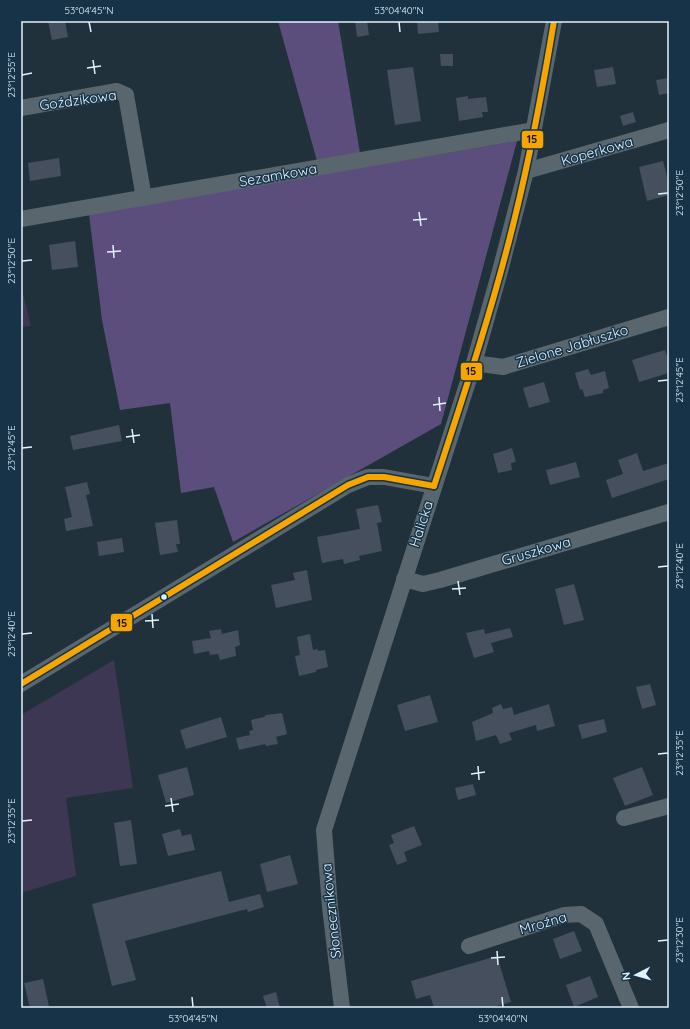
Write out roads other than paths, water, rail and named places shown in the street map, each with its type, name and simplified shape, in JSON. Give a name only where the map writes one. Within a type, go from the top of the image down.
[{"type":"street","name":"Halicka","points":[[329,814],[474,363],[526,171],[554,21]]},
{"type":"street","name":"Goździkowa","points":[[21,108],[117,91],[126,95],[144,198]]},
{"type":"street","name":"Sezamkowa","points":[[21,219],[534,130]]},
{"type":"street","name":"Koperkowa","points":[[526,171],[669,130]]},
{"type":"street","name":"Zielone Jabłuszko","points":[[474,363],[503,367],[669,317]]},
{"type":"street","points":[[21,684],[348,485],[368,478],[384,477],[434,486]]},
{"type":"street","name":"Gruszkowa","points":[[404,578],[414,583],[423,584],[440,580],[669,512]]},
{"type":"street","points":[[624,818],[669,806]]},
{"type":"street","name":"Słonecznikowa","points":[[329,814],[324,840],[342,1008]]},
{"type":"street","name":"Mroźna","points":[[470,946],[564,915],[581,914],[596,924],[631,1008]]}]
